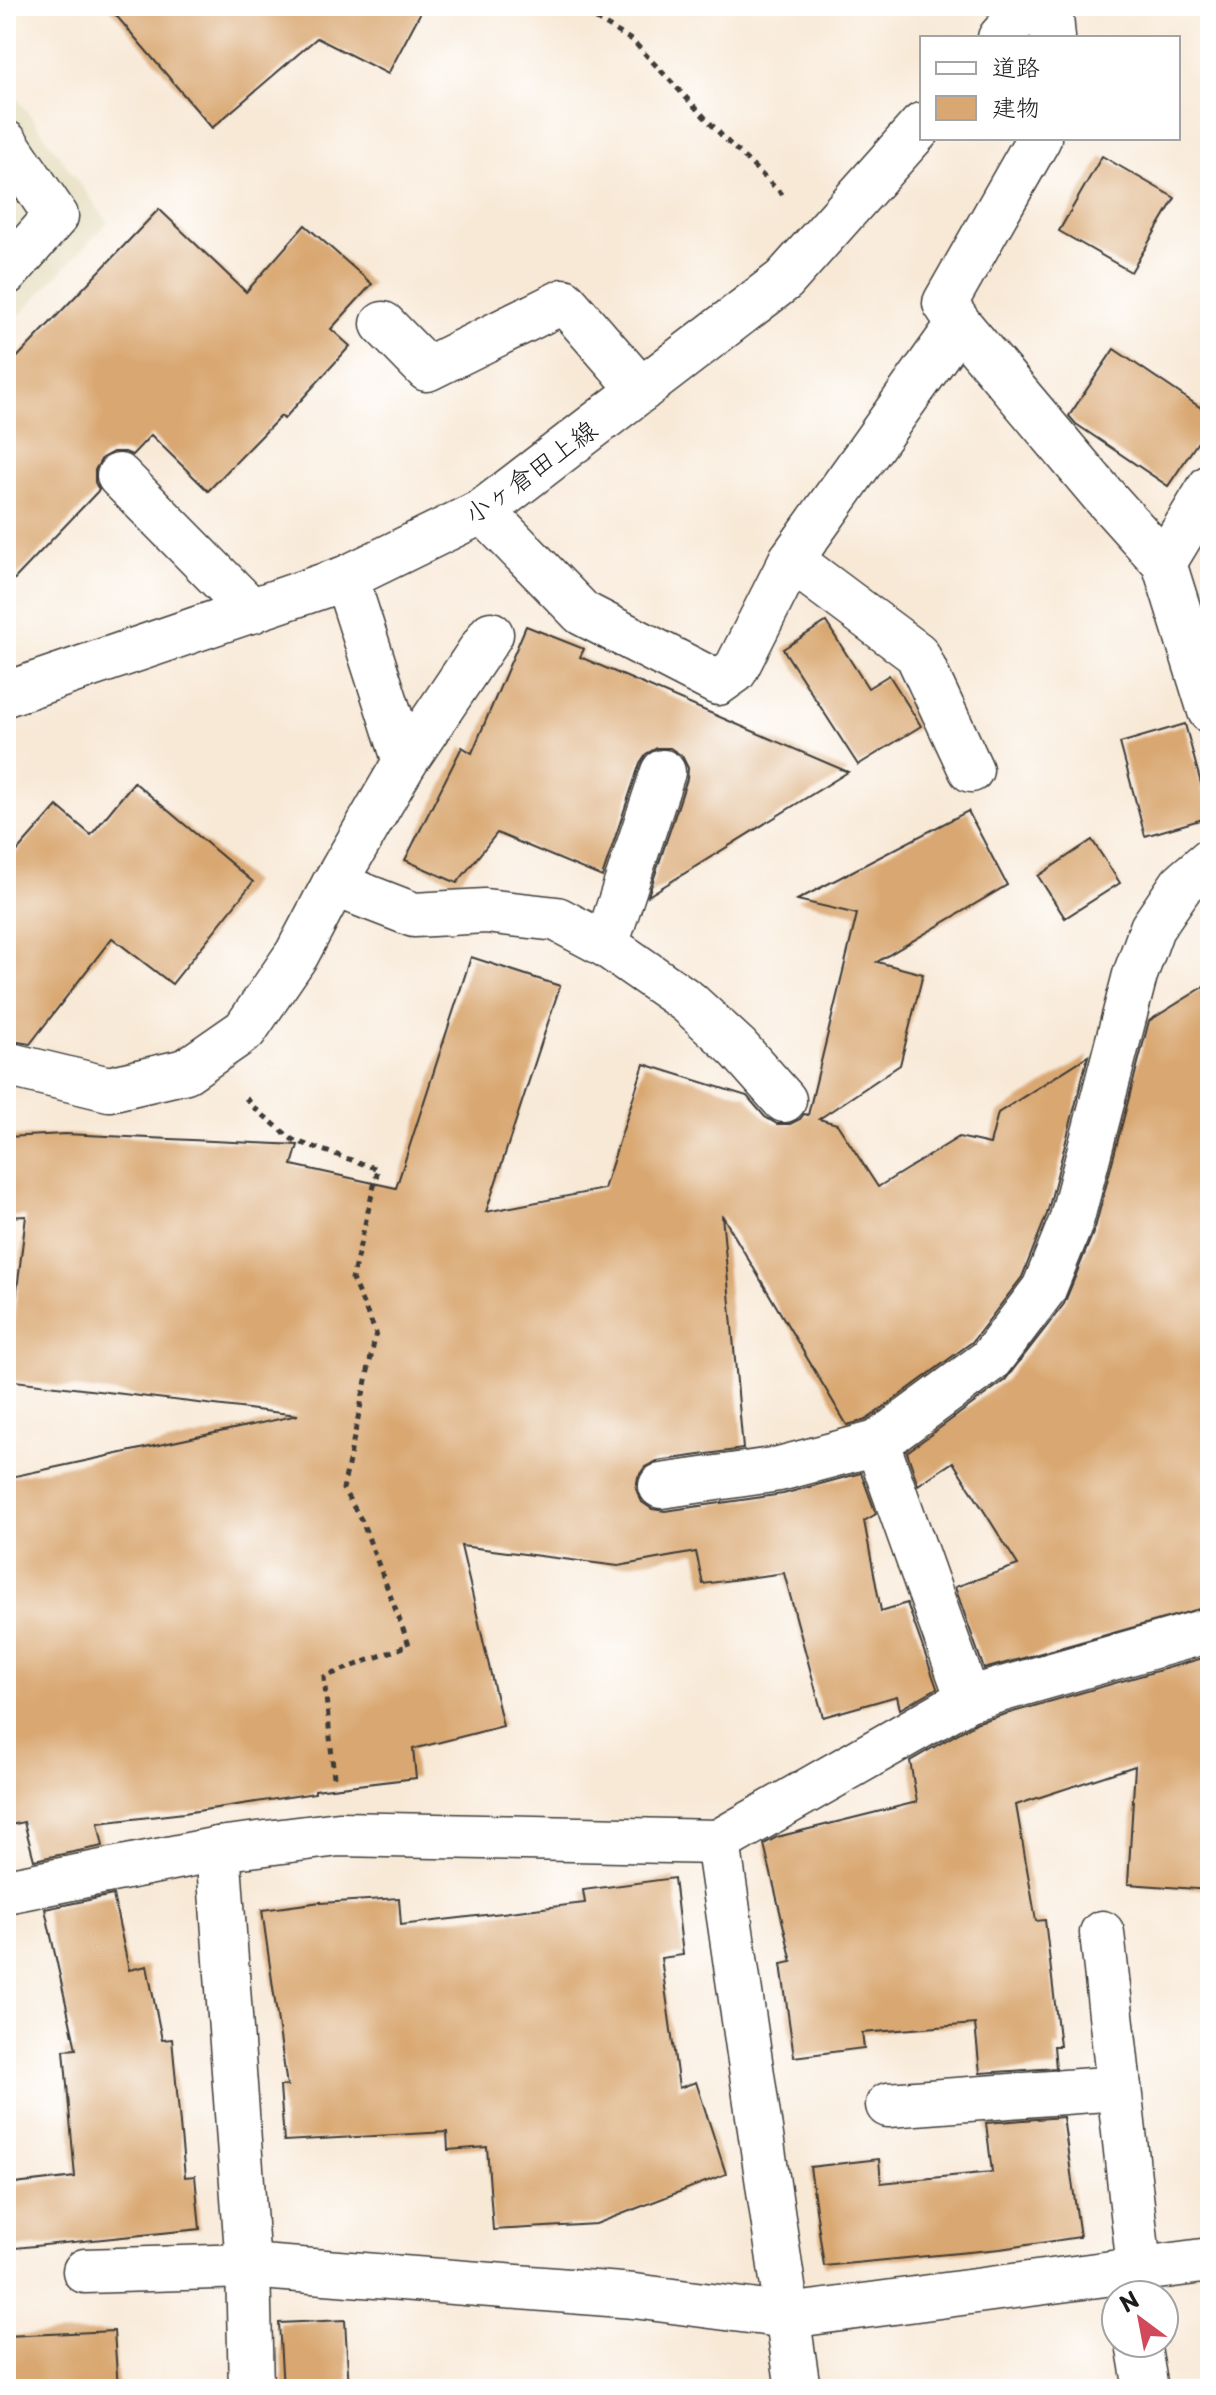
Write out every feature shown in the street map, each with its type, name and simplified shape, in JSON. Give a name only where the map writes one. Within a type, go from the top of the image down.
[{"type":"street","points":[[1002,36],[1028,6]]},
{"type":"street","points":[[1050,6],[1053,36]]},
{"type":"street","name":"小ヶ倉田上線","points":[[6,694],[346,578],[483,511],[784,280],[920,127]]},
{"type":"street","points":[[1038,140],[945,303],[959,324],[1102,494],[1164,563],[1210,711]]},
{"type":"street","points":[[6,143],[56,216],[6,273]]},
{"type":"street","points":[[383,324],[427,369],[564,301],[641,390]]},
{"type":"street","points":[[483,511],[582,613],[718,683],[735,671],[791,560],[959,324]]},
{"type":"street","points":[[119,476],[252,611]]},
{"type":"street","points":[[1164,563],[1210,487]]},
{"type":"street","points":[[791,560],[917,654],[971,770]]},
{"type":"street","points":[[346,578],[405,762]]},
{"type":"street","points":[[6,1064],[109,1089],[186,1071],[245,1030],[297,954],[405,762],[491,634]]},
{"type":"street","points":[[606,945],[663,772]]},
{"type":"street","points":[[661,1486],[779,1469],[877,1443],[990,1360],[1044,1289],[1071,1222],[1135,975],[1152,928],[1182,884],[1210,860]]},
{"type":"street","points":[[334,884],[414,915],[485,911],[557,919],[606,945],[688,1002],[738,1048],[784,1100]]},
{"type":"street","points":[[877,1443],[968,1699]]},
{"type":"street","points":[[6,1891],[218,1849],[339,1834],[718,1842],[968,1699],[1210,1630]]},
{"type":"street","points":[[718,1842],[798,2389]]},
{"type":"street","points":[[218,1849],[248,2266],[251,2389]]},
{"type":"street","points":[[1102,1933],[1119,2088],[1131,2278]]},
{"type":"street","points":[[888,2105],[1119,2088]]},
{"type":"street","points":[[85,2271],[248,2266],[634,2296],[788,2316],[1131,2278],[1210,2260]]},
{"type":"street","points":[[1141,2359],[1146,2389]]},
{"type":"path","points":[[575,6],[633,41],[726,140],[825,235]]},
{"type":"path","points":[[213,1053],[251,1105],[293,1140],[378,1169],[352,1279],[376,1333],[343,1489],[362,1521],[409,1645],[324,1677],[339,1834]]},
{"type":"shaded area","points":[[6,83],[108,222],[6,329]]},
{"type":"building","points":[[108,6],[424,6],[388,74],[317,38],[212,128]]},
{"type":"building","points":[[1102,156],[1175,198],[1131,272],[1059,231]]},
{"type":"building","points":[[159,209],[246,292],[305,225],[372,284],[331,329],[350,346],[284,419],[281,416],[208,491],[151,435],[132,455],[113,452],[102,458],[95,470],[99,490],[6,588],[6,369]]},
{"type":"building","points":[[1114,349],[1210,414],[1210,424],[1168,486],[1076,424],[1069,416]]},
{"type":"building","points":[[826,622],[868,688],[889,675],[921,726],[858,765],[783,649]]},
{"type":"building","points":[[526,626],[584,649],[580,657],[848,772],[648,896],[687,779],[688,768],[682,756],[670,748],[657,748],[646,754],[640,763],[602,877],[497,833],[457,883],[405,860],[462,747],[472,753]]},
{"type":"building","points":[[1185,724],[1210,817],[1145,836],[1120,743]]},
{"type":"building","points":[[134,782],[253,882],[172,984],[112,938],[30,1044],[6,1040],[6,864],[57,806],[91,835]]},
{"type":"building","points":[[968,811],[1007,885],[877,962],[923,974],[900,1065],[819,1119],[837,1124],[878,1187],[959,1137],[990,1144],[998,1113],[1088,1056],[1047,1214],[1022,1277],[972,1342],[866,1420],[847,1425],[722,1215],[743,1449],[657,1461],[645,1467],[638,1477],[636,1489],[642,1502],[652,1509],[665,1511],[783,1494],[861,1473],[876,1514],[864,1521],[881,1611],[907,1603],[937,1688],[900,1709],[897,1696],[823,1717],[784,1573],[703,1584],[696,1552],[618,1566],[461,1546],[503,1726],[413,1749],[416,1778],[98,1823],[103,1846],[34,1860],[24,1822],[6,1826],[6,1478],[298,1415],[6,1380],[26,1216],[6,1217],[6,1137],[65,1134],[298,1145],[292,1165],[396,1188],[471,957],[560,986],[486,1212],[604,1189],[644,1064],[747,1096],[765,1117],[777,1124],[790,1124],[804,1114],[808,1115],[857,914],[797,900]]},
{"type":"building","points":[[1092,840],[1120,883],[1065,918],[1038,876]]},
{"type":"building","points":[[1210,983],[1210,1606],[984,1669],[955,1587],[1018,1565],[953,1462],[918,1485],[907,1452],[1005,1380],[1064,1304],[1095,1228],[1149,1021]]},
{"type":"building","points":[[1210,1656],[1210,1890],[1128,1884],[1135,1766],[1016,1805],[1036,1921],[1045,1920],[1060,2046],[1054,2046],[1056,2068],[980,2073],[975,2024],[862,2033],[864,2048],[794,2057],[781,1964],[792,1962],[764,1844],[777,1837],[917,1802],[910,1761],[978,1722]]},
{"type":"building","points":[[674,1878],[683,1955],[661,1958],[679,2088],[696,2082],[726,2174],[596,2224],[493,2230],[487,2147],[448,2150],[447,2132],[284,2141],[280,2086],[287,2086],[262,1910],[321,1902],[399,1898],[401,1925],[585,1903],[583,1890]]},
{"type":"building","points":[[113,1895],[129,1970],[147,1966],[162,2040],[172,2039],[185,2177],[195,2176],[200,2229],[6,2249],[6,2185],[75,2177],[64,2050],[76,2049],[45,1909]]},
{"type":"building","points":[[1063,2117],[1080,2237],[1000,2249],[824,2266],[810,2167],[879,2159],[881,2183],[992,2172],[986,2123]]},
{"type":"building","points":[[345,2320],[349,2389],[283,2389],[279,2323]]},
{"type":"building","points":[[114,2331],[118,2389],[6,2389],[6,2336]]}]
